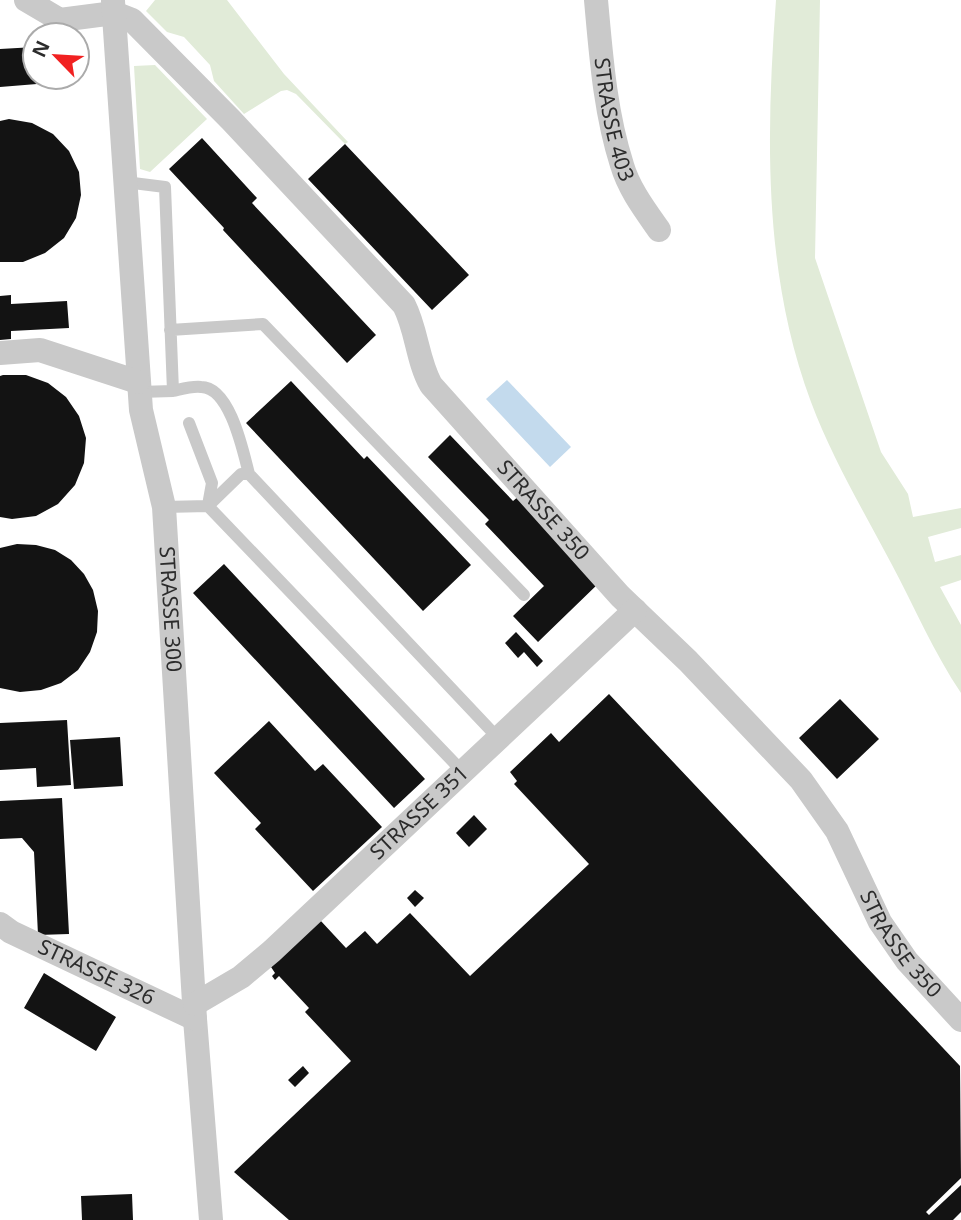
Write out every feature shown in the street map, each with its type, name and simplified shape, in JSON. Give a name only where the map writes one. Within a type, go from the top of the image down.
[{"type":"street","points":[[26,0],[60,20],[114,6]]},
{"type":"street","name":"STRASSE 403","points":[[596,0],[607,104],[622,167],[640,204],[659,230]]},
{"type":"street","name":"STRASSE 300","points":[[114,6],[141,411],[164,507],[195,1011],[211,1220]]},
{"type":"street","name":"STRASSE 350","points":[[114,6],[132,20],[241,130],[404,305],[411,318],[424,373],[431,385],[635,610],[688,661],[801,780],[837,831],[880,922],[907,961],[961,1020]]},
{"type":"street","points":[[0,353],[40,350],[139,387]]},
{"type":"street","name":"STRASSE 351","points":[[195,1011],[272,951],[635,610]]},
{"type":"street","name":"STRASSE 326","points":[[0,924],[11,932],[195,1011]]},
{"type":"lane","points":[[125,182],[165,187],[173,391]]},
{"type":"lane","points":[[170,330],[263,324],[524,595]]},
{"type":"lane","points":[[139,387],[173,391],[203,386],[221,396],[240,440],[250,474],[498,738]]},
{"type":"lane","points":[[189,423],[212,482],[208,506]]},
{"type":"lane","points":[[164,507],[208,506],[241,474],[250,474]]},
{"type":"lane","points":[[208,506],[463,772]]},
{"type":"green space","points":[[155,0],[227,0],[284,74],[348,142],[345,144],[296,94],[287,90],[244,114],[214,81],[210,65],[184,37],[167,32],[146,11]]},
{"type":"green space","points":[[776,0],[820,0],[815,258],[881,452],[908,494],[913,517],[961,508],[961,528],[928,537],[935,562],[961,555],[961,580],[940,587],[961,625],[961,693],[933,646],[838,464],[819,423],[795,353],[776,254],[772,203],[771,102]]},
{"type":"green space","points":[[155,65],[207,119],[150,172],[140,169],[134,66]]},
{"type":"water","points":[[507,380],[571,447],[550,467],[486,399]]},
{"type":"building","points":[[21,48],[21,85],[0,87],[0,49]]},
{"type":"building","points":[[9,119],[32,123],[53,134],[69,151],[79,172],[81,195],[76,218],[64,238],[45,253],[23,262],[0,262],[0,121]]},
{"type":"building","points":[[202,138],[257,198],[252,203],[376,335],[347,363],[169,169]]},
{"type":"building","points":[[345,144],[469,275],[432,310],[308,179]]},
{"type":"building","points":[[11,295],[11,304],[67,301],[69,328],[11,331],[11,339],[0,340],[0,296]]},
{"type":"building","points":[[26,375],[48,383],[66,397],[79,416],[86,438],[84,463],[75,485],[58,504],[36,516],[12,519],[0,517],[0,376]]},
{"type":"building","points":[[291,381],[364,459],[367,456],[471,565],[423,611],[246,423]]},
{"type":"building","points":[[450,435],[513,501],[519,496],[601,581],[538,642],[513,616],[544,586],[485,524],[489,520],[428,457]]},
{"type":"building","points":[[17,544],[55,550],[71,560],[84,574],[93,590],[98,611],[97,632],[90,652],[78,670],[61,683],[41,690],[20,692],[0,688],[0,548]]},
{"type":"building","points":[[224,564],[425,779],[394,808],[193,593]]},
{"type":"building","points":[[516,632],[543,661],[537,667],[524,652],[518,658],[505,643]]},
{"type":"building","points":[[609,694],[960,1066],[961,1178],[926,1212],[929,1215],[961,1185],[961,1212],[953,1220],[289,1220],[234,1172],[351,1061],[305,1012],[309,1008],[279,976],[275,980],[271,967],[320,920],[346,948],[365,931],[377,944],[410,913],[470,976],[589,864],[514,784],[517,781],[510,772],[551,733],[559,742]]},
{"type":"building","points":[[840,699],[879,739],[837,779],[799,738]]},
{"type":"building","points":[[67,720],[71,785],[37,787],[36,768],[0,770],[0,723]]},
{"type":"building","points":[[269,721],[315,771],[323,764],[382,827],[313,891],[255,829],[261,823],[214,773]]},
{"type":"building","points":[[120,737],[123,786],[74,789],[70,740]]},
{"type":"building","points":[[62,798],[69,934],[38,935],[34,852],[22,838],[0,839],[0,801]]},
{"type":"building","points":[[474,815],[487,829],[469,847],[456,833]]},
{"type":"building","points":[[415,890],[424,898],[415,907],[407,898]]},
{"type":"building","points":[[44,973],[116,1017],[96,1051],[24,1008]]},
{"type":"building","points":[[303,1066],[309,1073],[295,1087],[288,1080]]},
{"type":"building","points":[[132,1194],[133,1220],[82,1220],[81,1196]]}]
